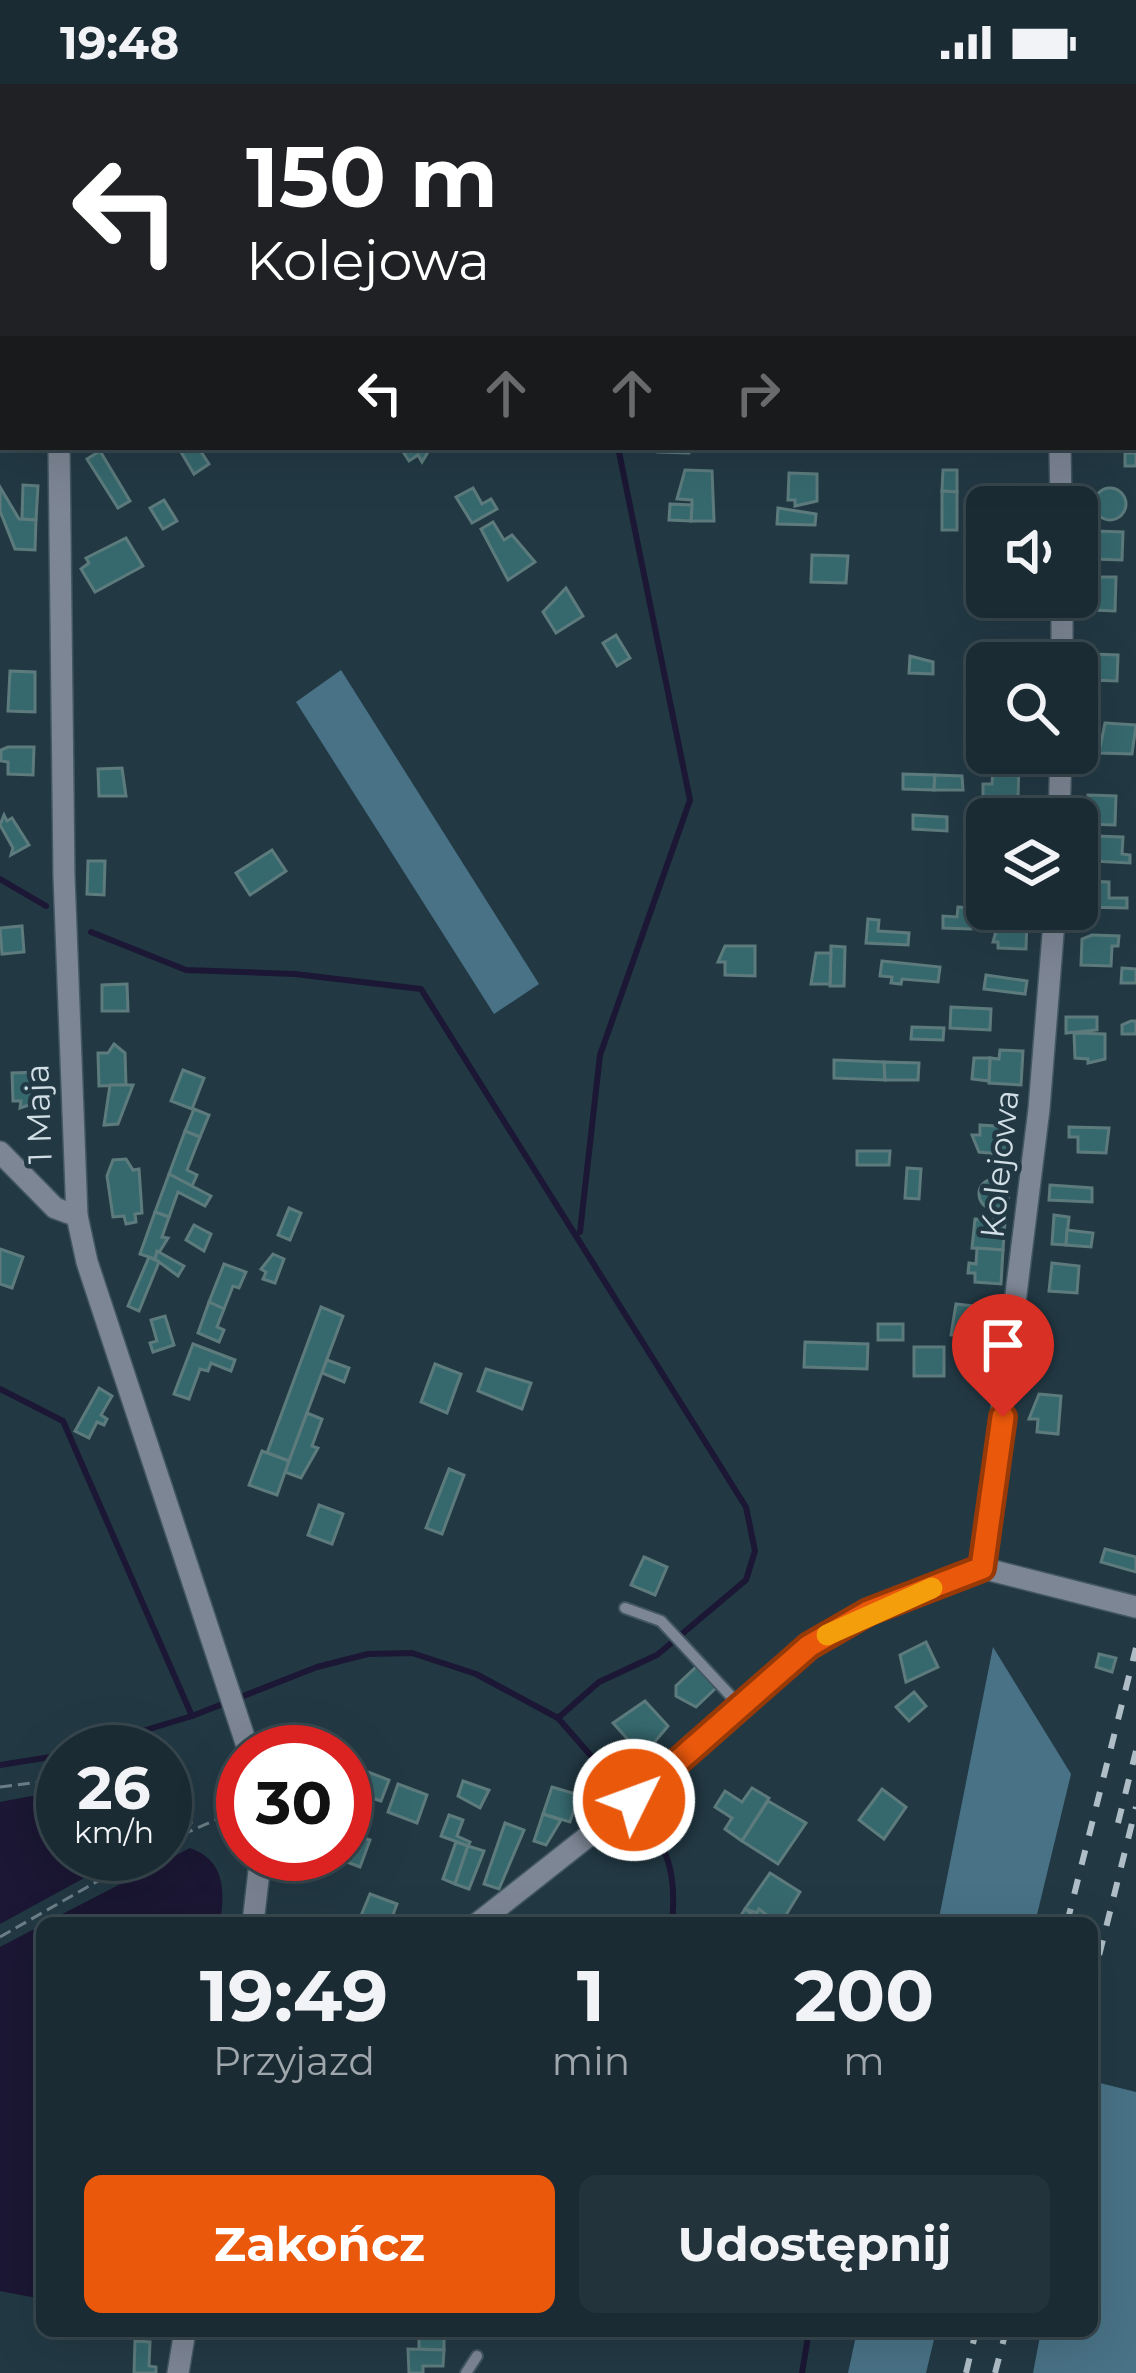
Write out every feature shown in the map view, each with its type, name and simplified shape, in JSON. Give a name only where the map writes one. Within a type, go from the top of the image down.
[{"type":"street","name":"1 Maja","points":[[59,450],[64,876],[77,1216],[87,1262],[241,1725]]},
{"type":"street","points":[[1060,450],[1061,486]]},
{"type":"street","name":"Kolejowa","points":[[982,1568],[1039,1109],[1053,930]]},
{"type":"street","points":[[0,1152],[55,1208],[77,1216]]},
{"type":"street","points":[[486,1917],[655,1783],[809,1646],[848,1622],[982,1568],[1136,1607]]},
{"type":"street","points":[[254,1917],[258,1881]]},
{"type":"street","points":[[178,2373],[184,2337]]},
{"type":"lane","points":[[625,1608],[651,1614],[741,1707]]},
{"type":"lane","points":[[466,2373],[477,2356]]},
{"type":"path","points":[[0,1787],[36,1782]]},
{"type":"path","points":[[192,1823],[216,1817]]},
{"type":"path","points":[[0,1937],[98,1881]]},
{"type":"shaded area","points":[[341,670],[539,984],[494,1014],[296,702]]},
{"type":"shaded area","points":[[993,1647],[1071,1774],[1036,1917],[939,1917]]},
{"type":"shaded area","points":[[36,1795],[36,1881],[79,1881],[0,1924],[0,1802]]},
{"type":"shaded area","points":[[192,1849],[216,1869],[220,1917],[57,1917],[126,1881],[192,1881]]},
{"type":"shaded area","points":[[36,1928],[36,2298],[0,2291],[0,1947]]},
{"type":"shaded area","points":[[1098,2082],[1136,2092],[1136,2373],[1033,2373],[1040,2337],[1098,2337]]},
{"type":"shaded area","points":[[856,2337],[935,2337],[926,2373],[848,2373]]},
{"type":"building","points":[[200,450],[209,464],[194,474],[181,452]]},
{"type":"building","points":[[402,450],[429,450],[422,462],[418,455],[409,461]]},
{"type":"building","points":[[100,451],[130,501],[118,508],[87,459]]},
{"type":"building","points":[[1125,453],[1136,453],[1136,466],[1125,466]]},
{"type":"building","points":[[685,470],[712,471],[714,521],[691,521],[692,500],[677,499]]},
{"type":"building","points":[[943,470],[957,470],[957,492],[942,491]]},
{"type":"building","points":[[789,473],[817,474],[817,501],[795,506],[795,500],[788,500]]},
{"type":"building","points":[[23,485],[38,486],[36,520],[22,519]]},
{"type":"building","points":[[0,487],[19,519],[36,520],[35,550],[15,549],[0,511]]},
{"type":"building","points":[[473,488],[482,504],[491,499],[497,509],[472,523],[456,497]]},
{"type":"building","points":[[1104,489],[1116,489],[1125,498],[1125,510],[1116,519],[1098,514],[1098,494]]},
{"type":"building","points":[[942,491],[957,492],[957,530],[942,530]]},
{"type":"building","points":[[164,500],[177,521],[163,529],[150,508]]},
{"type":"building","points":[[670,504],[692,505],[691,521],[669,520]]},
{"type":"building","points":[[778,508],[816,514],[815,525],[777,524]]},
{"type":"building","points":[[493,522],[504,540],[512,535],[535,562],[508,580],[481,529]]},
{"type":"building","points":[[1098,531],[1123,532],[1122,560],[1098,559]]},
{"type":"building","points":[[126,538],[143,566],[95,592],[81,569],[89,563],[86,558]]},
{"type":"building","points":[[812,555],[848,556],[846,583],[811,582]]},
{"type":"building","points":[[1098,577],[1116,577],[1115,611],[1098,610]]},
{"type":"building","points":[[566,588],[583,616],[556,633],[543,612]]},
{"type":"building","points":[[616,635],[630,658],[617,666],[603,643]]},
{"type":"building","points":[[1098,654],[1118,655],[1117,681],[1098,680]]},
{"type":"building","points":[[910,656],[933,662],[933,674],[909,673]]},
{"type":"building","points":[[10,671],[35,672],[35,712],[8,711]]},
{"type":"building","points":[[1105,723],[1136,725],[1132,754],[1099,753]]},
{"type":"building","points":[[34,747],[33,775],[8,774],[1,750]]},
{"type":"building","points":[[122,768],[126,796],[99,796],[98,769]]},
{"type":"building","points":[[903,774],[935,775],[934,790],[903,789]]},
{"type":"building","points":[[993,774],[1019,774],[1018,798],[983,798],[983,784],[992,784]]},
{"type":"building","points":[[935,775],[962,776],[963,790],[934,790]]},
{"type":"building","points":[[1116,796],[1115,825],[1098,824],[1098,798],[1088,798]]},
{"type":"building","points":[[4,815],[7,821],[12,818],[29,845],[11,855],[13,848],[0,825]]},
{"type":"building","points":[[913,815],[947,817],[947,831],[913,829]]},
{"type":"building","points":[[1098,836],[1123,837],[1122,854],[1130,855],[1130,863],[1098,861]]},
{"type":"building","points":[[272,850],[286,871],[250,895],[236,873]]},
{"type":"building","points":[[88,861],[105,861],[104,895],[87,894]]},
{"type":"building","points":[[1098,882],[1109,882],[1109,898],[1127,898],[1127,908],[1098,907]]},
{"type":"building","points":[[958,907],[966,908],[966,929],[943,928],[943,916],[957,917]]},
{"type":"building","points":[[868,919],[879,920],[878,931],[909,933],[908,945],[866,943]]},
{"type":"building","points":[[22,926],[24,952],[2,954],[0,928]]},
{"type":"building","points":[[996,930],[1027,930],[1026,949],[998,948],[998,942],[993,942]]},
{"type":"building","points":[[1119,936],[1118,946],[1112,946],[1111,966],[1081,965],[1082,939]]},
{"type":"building","points":[[725,946],[755,946],[755,976],[725,975],[725,962],[718,962]]},
{"type":"building","points":[[831,946],[845,947],[844,986],[830,986]]},
{"type":"building","points":[[816,953],[831,953],[830,984],[811,984]]},
{"type":"building","points":[[882,961],[940,967],[938,982],[902,979],[901,984],[891,983],[892,977],[880,976]]},
{"type":"building","points":[[1122,968],[1136,969],[1136,983],[1121,983]]},
{"type":"building","points":[[986,975],[1027,981],[1025,994],[984,989]]},
{"type":"building","points":[[127,984],[128,1011],[102,1011],[102,985]]},
{"type":"building","points":[[951,1007],[991,1009],[990,1030],[950,1028]]},
{"type":"building","points":[[1066,1017],[1097,1017],[1097,1030],[1066,1033]]},
{"type":"building","points":[[1136,1021],[1136,1034],[1122,1034],[1122,1025]]},
{"type":"building","points":[[912,1027],[944,1028],[943,1040],[911,1039]]},
{"type":"building","points":[[1074,1033],[1105,1034],[1105,1059],[1088,1063],[1088,1059],[1075,1058]]},
{"type":"building","points":[[114,1044],[125,1053],[126,1085],[99,1086],[98,1053],[108,1053]]},
{"type":"building","points":[[1000,1050],[1023,1051],[1021,1085],[989,1083],[990,1058],[999,1059]]},
{"type":"building","points":[[974,1058],[990,1058],[989,1081],[972,1079]]},
{"type":"building","points":[[834,1060],[884,1062],[885,1080],[834,1078]]},
{"type":"building","points":[[884,1062],[919,1063],[918,1080],[885,1080]]},
{"type":"building","points":[[183,1070],[204,1078],[192,1109],[171,1101]]},
{"type":"building","points":[[40,1072],[41,1101],[20,1108],[21,1101],[13,1101],[12,1073]]},
{"type":"building","points":[[110,1085],[133,1085],[118,1124],[104,1125]]},
{"type":"building","points":[[194,1109],[209,1115],[200,1137],[185,1131]]},
{"type":"building","points":[[980,1125],[1012,1127],[1010,1155],[979,1152],[972,1135],[980,1135]]},
{"type":"building","points":[[1069,1127],[1109,1128],[1106,1153],[1078,1152],[1078,1137],[1069,1137]]},
{"type":"building","points":[[185,1131],[200,1137],[187,1170],[197,1175],[192,1186],[169,1174]]},
{"type":"building","points":[[857,1151],[890,1151],[889,1165],[857,1165]]},
{"type":"building","points":[[126,1159],[133,1170],[139,1169],[142,1213],[135,1214],[136,1222],[126,1224],[124,1216],[113,1217],[107,1176],[113,1160]]},
{"type":"building","points":[[907,1168],[921,1169],[919,1199],[905,1198]]},
{"type":"building","points":[[169,1174],[211,1196],[205,1206],[178,1192],[169,1217],[155,1212]]},
{"type":"building","points":[[994,1179],[1009,1194],[994,1209],[979,1194]]},
{"type":"building","points":[[1050,1185],[1092,1188],[1092,1202],[1049,1200]]},
{"type":"building","points":[[289,1208],[301,1213],[290,1240],[278,1235]]},
{"type":"building","points":[[155,1212],[169,1217],[162,1237],[168,1238],[155,1259],[140,1254]]},
{"type":"building","points":[[1054,1215],[1069,1217],[1066,1245],[1052,1244]]},
{"type":"building","points":[[975,1219],[1005,1221],[1003,1250],[972,1248]]},
{"type":"building","points":[[194,1225],[211,1234],[204,1251],[186,1240]]},
{"type":"building","points":[[1067,1230],[1093,1233],[1091,1247],[1066,1245]]},
{"type":"building","points":[[977,1248],[1003,1250],[1001,1284],[975,1282],[975,1273],[968,1273],[969,1263],[976,1264]]},
{"type":"building","points":[[0,1249],[23,1257],[12,1288],[0,1284]]},
{"type":"building","points":[[157,1251],[184,1266],[178,1276],[155,1259]]},
{"type":"building","points":[[273,1254],[284,1259],[275,1283],[263,1279],[266,1272],[261,1269]]},
{"type":"building","points":[[149,1257],[159,1262],[139,1311],[128,1306]]},
{"type":"building","points":[[1052,1263],[1079,1266],[1077,1293],[1049,1291]]},
{"type":"building","points":[[224,1264],[246,1272],[239,1288],[233,1286],[224,1309],[209,1302]]},
{"type":"building","points":[[209,1302],[224,1309],[217,1327],[224,1330],[219,1342],[198,1333]]},
{"type":"building","points":[[956,1304],[993,1308],[989,1339],[951,1335]]},
{"type":"building","points":[[321,1307],[343,1316],[289,1461],[267,1453]]},
{"type":"building","points":[[165,1316],[174,1345],[153,1352],[150,1343],[157,1341],[151,1320]]},
{"type":"building","points":[[878,1324],[903,1324],[903,1340],[878,1340]]},
{"type":"building","points":[[805,1342],[868,1344],[867,1369],[804,1367]]},
{"type":"building","points":[[193,1344],[235,1360],[231,1371],[211,1363],[208,1371],[200,1369],[189,1399],[174,1394]]},
{"type":"building","points":[[914,1347],[944,1347],[944,1376],[914,1376]]},
{"type":"building","points":[[327,1360],[349,1368],[344,1382],[322,1373]]},
{"type":"building","points":[[435,1364],[461,1374],[447,1413],[421,1402]]},
{"type":"building","points":[[486,1369],[531,1383],[522,1409],[478,1391]]},
{"type":"building","points":[[99,1388],[112,1396],[101,1415],[107,1419],[104,1425],[97,1422],[89,1438],[75,1431]]},
{"type":"building","points":[[1039,1394],[1061,1396],[1058,1434],[1037,1432],[1038,1419],[1029,1419]]},
{"type":"building","points":[[307,1413],[322,1419],[312,1446],[318,1448],[301,1478],[285,1472]]},
{"type":"building","points":[[262,1451],[289,1461],[277,1495],[249,1485]]},
{"type":"building","points":[[449,1469],[464,1475],[442,1534],[426,1528]]},
{"type":"building","points":[[319,1505],[343,1514],[332,1544],[308,1535]]},
{"type":"building","points":[[1105,1549],[1136,1557],[1136,1572],[1101,1562]]},
{"type":"building","points":[[644,1557],[667,1567],[655,1595],[631,1585]]},
{"type":"building","points":[[926,1642],[938,1667],[906,1682],[900,1655]]},
{"type":"building","points":[[1099,1654],[1116,1658],[1112,1672],[1096,1667]]},
{"type":"building","points":[[697,1666],[717,1687],[696,1707],[676,1696],[676,1686]]},
{"type":"building","points":[[914,1692],[926,1706],[909,1721],[896,1707]]},
{"type":"building","points":[[645,1701],[668,1726],[643,1756],[613,1723]]},
{"type":"building","points":[[372,1774],[389,1780],[381,1801],[372,1798]]},
{"type":"building","points":[[463,1781],[489,1790],[480,1808],[458,1796]]},
{"type":"building","points":[[398,1784],[427,1795],[417,1823],[388,1812]]},
{"type":"building","points":[[552,1787],[579,1795],[570,1822],[543,1814]]},
{"type":"building","points":[[752,1788],[769,1798],[742,1841],[725,1829],[732,1818],[715,1807],[725,1791],[742,1802]]},
{"type":"building","points":[[882,1789],[906,1807],[884,1839],[859,1820]]},
{"type":"building","points":[[768,1801],[806,1823],[778,1864],[742,1841]]},
{"type":"building","points":[[543,1814],[561,1820],[546,1845],[534,1841]]},
{"type":"building","points":[[449,1815],[463,1820],[457,1836],[470,1842],[468,1846],[441,1836]]},
{"type":"building","points":[[505,1823],[524,1830],[499,1889],[484,1884]]},
{"type":"building","points":[[456,1842],[468,1846],[455,1884],[443,1879]]},
{"type":"building","points":[[468,1846],[484,1851],[469,1889],[455,1884]]},
{"type":"building","points":[[770,1873],[800,1892],[785,1917],[745,1909]]},
{"type":"building","points":[[370,1894],[397,1904],[392,1917],[360,1917]]},
{"type":"building","points":[[745,1909],[755,1916],[759,1909],[768,1916],[767,1917],[740,1917]]},
{"type":"building","points":[[419,2337],[444,2337],[444,2350],[419,2349]]},
{"type":"building","points":[[135,2341],[150,2342],[149,2366],[156,2367],[156,2373],[134,2373]]},
{"type":"building","points":[[408,2349],[444,2350],[443,2366],[423,2366],[423,2373],[409,2373]]},
{"type":"waterway","points":[[580,1232],[600,1055],[690,800],[619,450]]},
{"type":"waterway","points":[[0,879],[46,906]]},
{"type":"waterway","points":[[91,932],[186,970],[295,974],[421,989],[746,1507],[755,1551],[746,1580],[657,1655],[599,1682],[558,1718]]},
{"type":"waterway","points":[[0,1389],[63,1421],[192,1716]]},
{"type":"waterway","points":[[162,1725],[317,1667],[368,1654],[412,1653],[476,1674],[558,1718],[627,1797]]},
{"type":"waterway","points":[[0,1765],[36,1759]]},
{"type":"waterway","points":[[635,1807],[668,1861],[672,1917]]},
{"type":"waterway","points":[[802,2373],[808,2337]]},
{"type":"railway","points":[[1069,1917],[1136,1648]]},
{"type":"railway","points":[[1118,1823],[1136,1751]]},
{"type":"railway","points":[[1098,1960],[1136,1807]]},
{"type":"railway","points":[[966,2373],[975,2337]]},
{"type":"railway","points":[[995,2373],[1004,2337]]},
{"type":"slow traffic","points":[[827,1635],[868,1612],[932,1588]]},
{"type":"route","points":[[634,1800],[809,1646],[868,1612],[982,1568],[1003,1417]]}]
